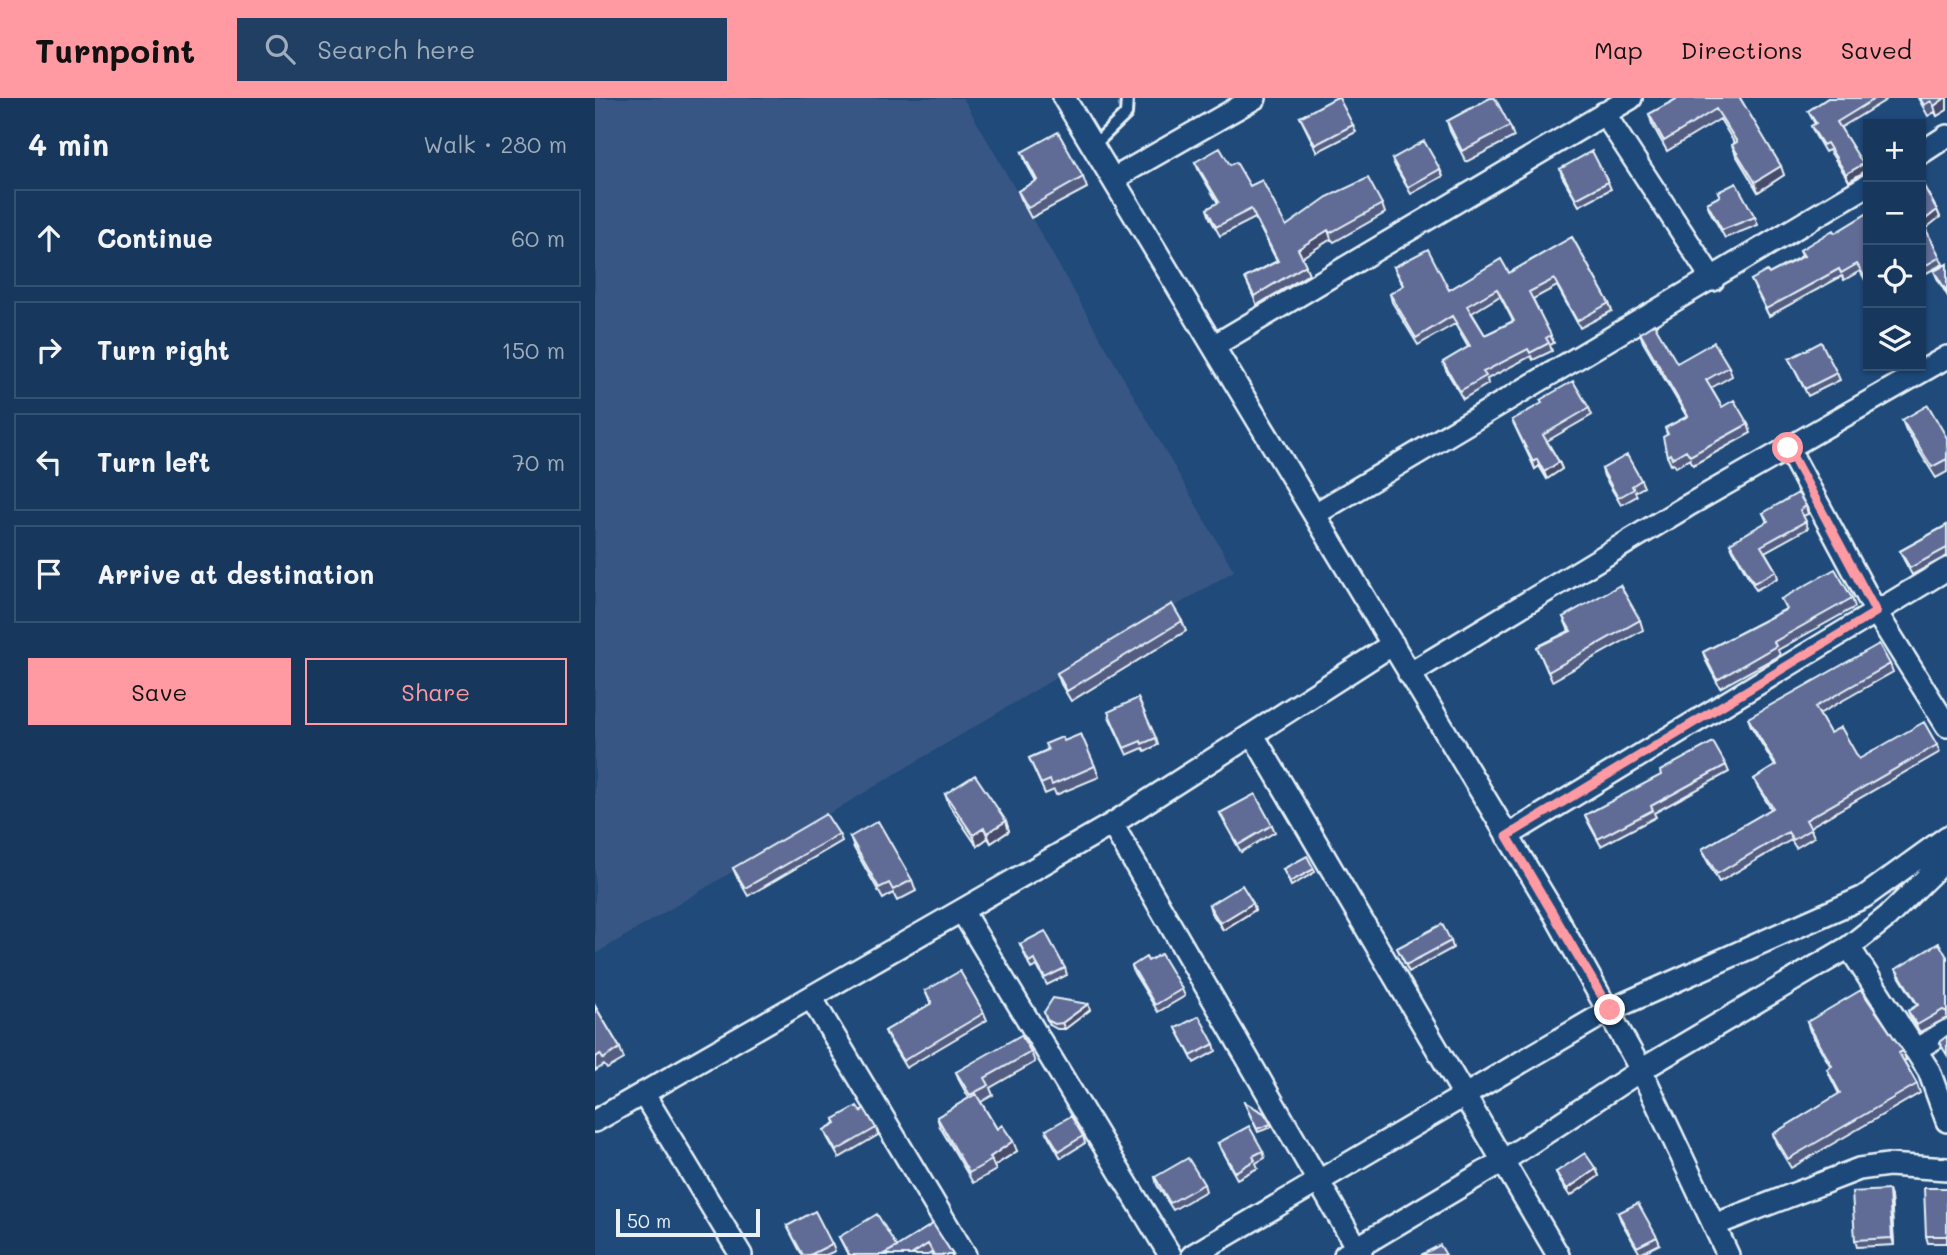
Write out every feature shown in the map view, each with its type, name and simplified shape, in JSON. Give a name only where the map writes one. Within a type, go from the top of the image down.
[{"type":"street","points":[[1064,98],[1215,345],[1610,1010],[1728,1255]]},
{"type":"street","points":[[1113,179],[1255,98]]},
{"type":"street","points":[[1215,345],[1631,98]]},
{"type":"street","points":[[1604,113],[1713,280]]},
{"type":"street","points":[[1926,150],[1947,136]]},
{"type":"street","points":[[1315,514],[1713,280],[1863,188]]},
{"type":"street","points":[[1409,674],[1788,448],[1947,357]]},
{"type":"street","points":[[1788,448],[1876,612],[1947,726]]},
{"type":"street","points":[[1507,836],[1947,569]]},
{"type":"street","points":[[595,1121],[813,999],[1111,824],[1393,644]]},
{"type":"street","points":[[1253,735],[1558,1255]]},
{"type":"street","points":[[1111,824],[1319,1183],[1354,1253],[1503,1161],[1641,1070],[1849,947],[1911,895],[1947,858]]},
{"type":"street","points":[[1193,1255],[1610,1010],[1851,903],[1903,870],[1947,837]]},
{"type":"street","points":[[1911,895],[1947,884]]},
{"type":"street","points":[[962,911],[1170,1255]]},
{"type":"street","points":[[1849,947],[1929,1071],[1947,1121]]},
{"type":"street","points":[[813,999],[965,1255]]},
{"type":"street","points":[[1915,1050],[1947,1031]]},
{"type":"street","points":[[643,1093],[741,1255]]},
{"type":"street","points":[[1714,1225],[1859,1169],[1888,1165],[1947,1169]]},
{"type":"lane","points":[[1093,146],[1126,114],[1127,98]]},
{"type":"shaded area","points":[[595,98],[963,98],[1234,571],[595,954]]},
{"type":"building","points":[[1339,98],[1353,125],[1315,145],[1300,117]]},
{"type":"building","points":[[1490,98],[1495,98],[1510,126],[1462,151],[1447,121]]},
{"type":"building","points":[[1678,98],[1740,98],[1781,166],[1755,182],[1732,145],[1737,142],[1716,109],[1664,141],[1649,114]]},
{"type":"building","points":[[1828,98],[1876,98],[1837,122],[1863,164],[1846,174],[1827,143],[1823,145],[1811,126],[1816,123],[1808,111]]},
{"type":"building","points":[[1920,98],[1945,98],[1934,106],[1931,101],[1924,105]]},
{"type":"building","points":[[1058,132],[1083,177],[1028,208],[1018,191],[1037,180],[1022,152]]},
{"type":"building","points":[[1424,141],[1440,169],[1408,187],[1392,159]]},
{"type":"building","points":[[1220,148],[1230,165],[1236,162],[1250,186],[1262,180],[1286,226],[1327,197],[1368,178],[1382,204],[1330,233],[1328,230],[1298,249],[1306,265],[1254,296],[1245,278],[1278,261],[1251,209],[1216,227],[1207,209],[1219,202],[1195,162]]},
{"type":"building","points":[[1592,151],[1608,182],[1576,199],[1560,169]]},
{"type":"building","points":[[1736,183],[1755,217],[1722,230],[1707,203],[1720,196],[1718,192]]},
{"type":"building","points":[[1926,190],[1937,210],[1926,219]]},
{"type":"building","points":[[1863,216],[1863,274],[1857,264],[1841,273],[1839,269],[1766,309],[1751,280],[1804,256],[1800,250],[1833,230],[1835,233]]},
{"type":"building","points":[[1926,230],[1940,257],[1926,265]]},
{"type":"building","points":[[1572,237],[1609,303],[1577,321],[1554,279],[1529,292],[1551,335],[1546,338],[1549,343],[1530,353],[1528,349],[1483,372],[1486,376],[1460,391],[1443,362],[1470,346],[1452,316],[1416,338],[1390,294],[1404,285],[1394,267],[1428,249],[1449,290],[1501,259],[1509,273]],"holes":[[[1497,289],[1514,321],[1485,335],[1467,306]]]},
{"type":"building","points":[[1947,264],[1947,292],[1934,271]]},
{"type":"building","points":[[1654,324],[1677,363],[1714,342],[1729,367],[1706,380],[1722,407],[1734,400],[1748,424],[1690,456],[1686,450],[1672,458],[1670,454],[1667,456],[1663,437],[1668,434],[1665,428],[1688,416],[1640,333]]},
{"type":"building","points":[[1821,342],[1837,373],[1805,389],[1789,359]]},
{"type":"building","points":[[1573,381],[1589,408],[1543,435],[1559,462],[1544,472],[1537,459],[1533,462],[1512,420]]},
{"type":"building","points":[[1928,405],[1947,438],[1947,459],[1932,467],[1902,420]]},
{"type":"building","points":[[1627,455],[1641,480],[1632,486],[1634,489],[1618,498],[1602,469]]},
{"type":"building","points":[[1798,493],[1806,506],[1800,510],[1806,521],[1761,546],[1776,571],[1754,583],[1730,543],[1768,521],[1763,513]]},
{"type":"building","points":[[1947,525],[1947,548],[1910,568],[1900,551]]},
{"type":"building","points":[[1835,569],[1852,598],[1774,642],[1776,646],[1717,680],[1703,652],[1787,609],[1781,599]]},
{"type":"building","points":[[1620,585],[1640,620],[1548,672],[1537,647],[1571,631],[1563,617]]},
{"type":"building","points":[[1172,604],[1182,621],[1067,691],[1057,673]]},
{"type":"building","points":[[1879,644],[1890,664],[1815,707],[1830,733],[1841,727],[1859,759],[1924,722],[1937,745],[1806,820],[1811,829],[1793,840],[1788,832],[1717,874],[1702,849],[1773,808],[1754,779],[1776,765],[1748,718]]},
{"type":"building","points":[[1138,698],[1156,738],[1124,748],[1108,712]]},
{"type":"building","points":[[1081,734],[1095,766],[1052,785],[1050,780],[1041,784],[1029,758],[1048,750],[1045,744],[1062,737],[1064,741]]},
{"type":"building","points":[[1713,742],[1726,765],[1651,806],[1653,810],[1598,839],[1585,815],[1661,775],[1660,771]]},
{"type":"building","points":[[975,775],[1006,821],[987,833],[984,828],[973,835],[945,794]]},
{"type":"building","points":[[1255,794],[1272,825],[1238,845],[1220,813]]},
{"type":"building","points":[[826,814],[839,834],[745,888],[733,868]]},
{"type":"building","points":[[878,821],[912,880],[893,890],[889,883],[879,888],[850,837]]},
{"type":"building","points":[[1307,856],[1314,869],[1290,882],[1283,869]]},
{"type":"building","points":[[1242,885],[1253,903],[1220,923],[1209,905]]},
{"type":"building","points":[[1442,924],[1451,941],[1406,965],[1397,948]]},
{"type":"building","points":[[1045,931],[1065,968],[1045,978],[1034,959],[1029,962],[1020,944]]},
{"type":"building","points":[[1939,943],[1947,957],[1947,1012],[1943,1010],[1917,1025],[1908,1011],[1918,1005],[1896,969]]},
{"type":"building","points":[[1161,954],[1182,989],[1155,1005],[1132,966],[1146,957],[1148,961]]},
{"type":"building","points":[[960,971],[984,1013],[903,1061],[885,1031],[932,1003],[925,991]]},
{"type":"building","points":[[1861,990],[1903,1051],[1899,1053],[1917,1084],[1788,1159],[1773,1134],[1840,1093],[1827,1069],[1832,1066],[1807,1022]]},
{"type":"building","points":[[1053,998],[1088,1004],[1062,1023],[1055,1024],[1047,1020],[1044,1012]]},
{"type":"building","points":[[595,1006],[620,1048],[603,1059],[600,1054],[595,1058]]},
{"type":"building","points":[[1199,1016],[1214,1044],[1191,1056],[1176,1028]]},
{"type":"building","points":[[1021,1035],[1031,1052],[985,1078],[989,1085],[970,1095],[956,1072]]},
{"type":"building","points":[[1947,1036],[1947,1055],[1939,1042]]},
{"type":"building","points":[[976,1094],[997,1129],[1002,1125],[1013,1141],[990,1157],[992,1160],[969,1173],[937,1117]]},
{"type":"building","points":[[1244,1102],[1264,1113],[1271,1124],[1257,1129]]},
{"type":"building","points":[[857,1106],[861,1112],[864,1108],[876,1128],[836,1151],[824,1130],[836,1123],[834,1119]]},
{"type":"building","points":[[1071,1116],[1083,1136],[1059,1151],[1046,1130]]},
{"type":"building","points":[[1249,1126],[1263,1151],[1253,1156],[1255,1160],[1235,1172],[1218,1143]]},
{"type":"building","points":[[1585,1153],[1596,1169],[1567,1189],[1556,1172]]},
{"type":"building","points":[[1188,1158],[1204,1184],[1170,1203],[1155,1177]]},
{"type":"building","points":[[1924,1188],[1947,1188],[1947,1236],[1926,1236]]},
{"type":"building","points":[[1889,1190],[1892,1238],[1855,1240],[1852,1192]]},
{"type":"building","points":[[1638,1203],[1657,1237],[1637,1247],[1618,1213]]},
{"type":"building","points":[[815,1211],[832,1244],[810,1255],[803,1255],[787,1226]]},
{"type":"building","points":[[877,1214],[897,1247],[882,1255],[849,1255],[839,1237]]},
{"type":"building","points":[[933,1224],[953,1255],[934,1255],[928,1244],[911,1255],[889,1255],[888,1252]]},
{"type":"building","points":[[1440,1245],[1446,1255],[1421,1255]]},
{"type":"route","points":[[1610,1010],[1507,836],[1876,612],[1788,448]]}]
